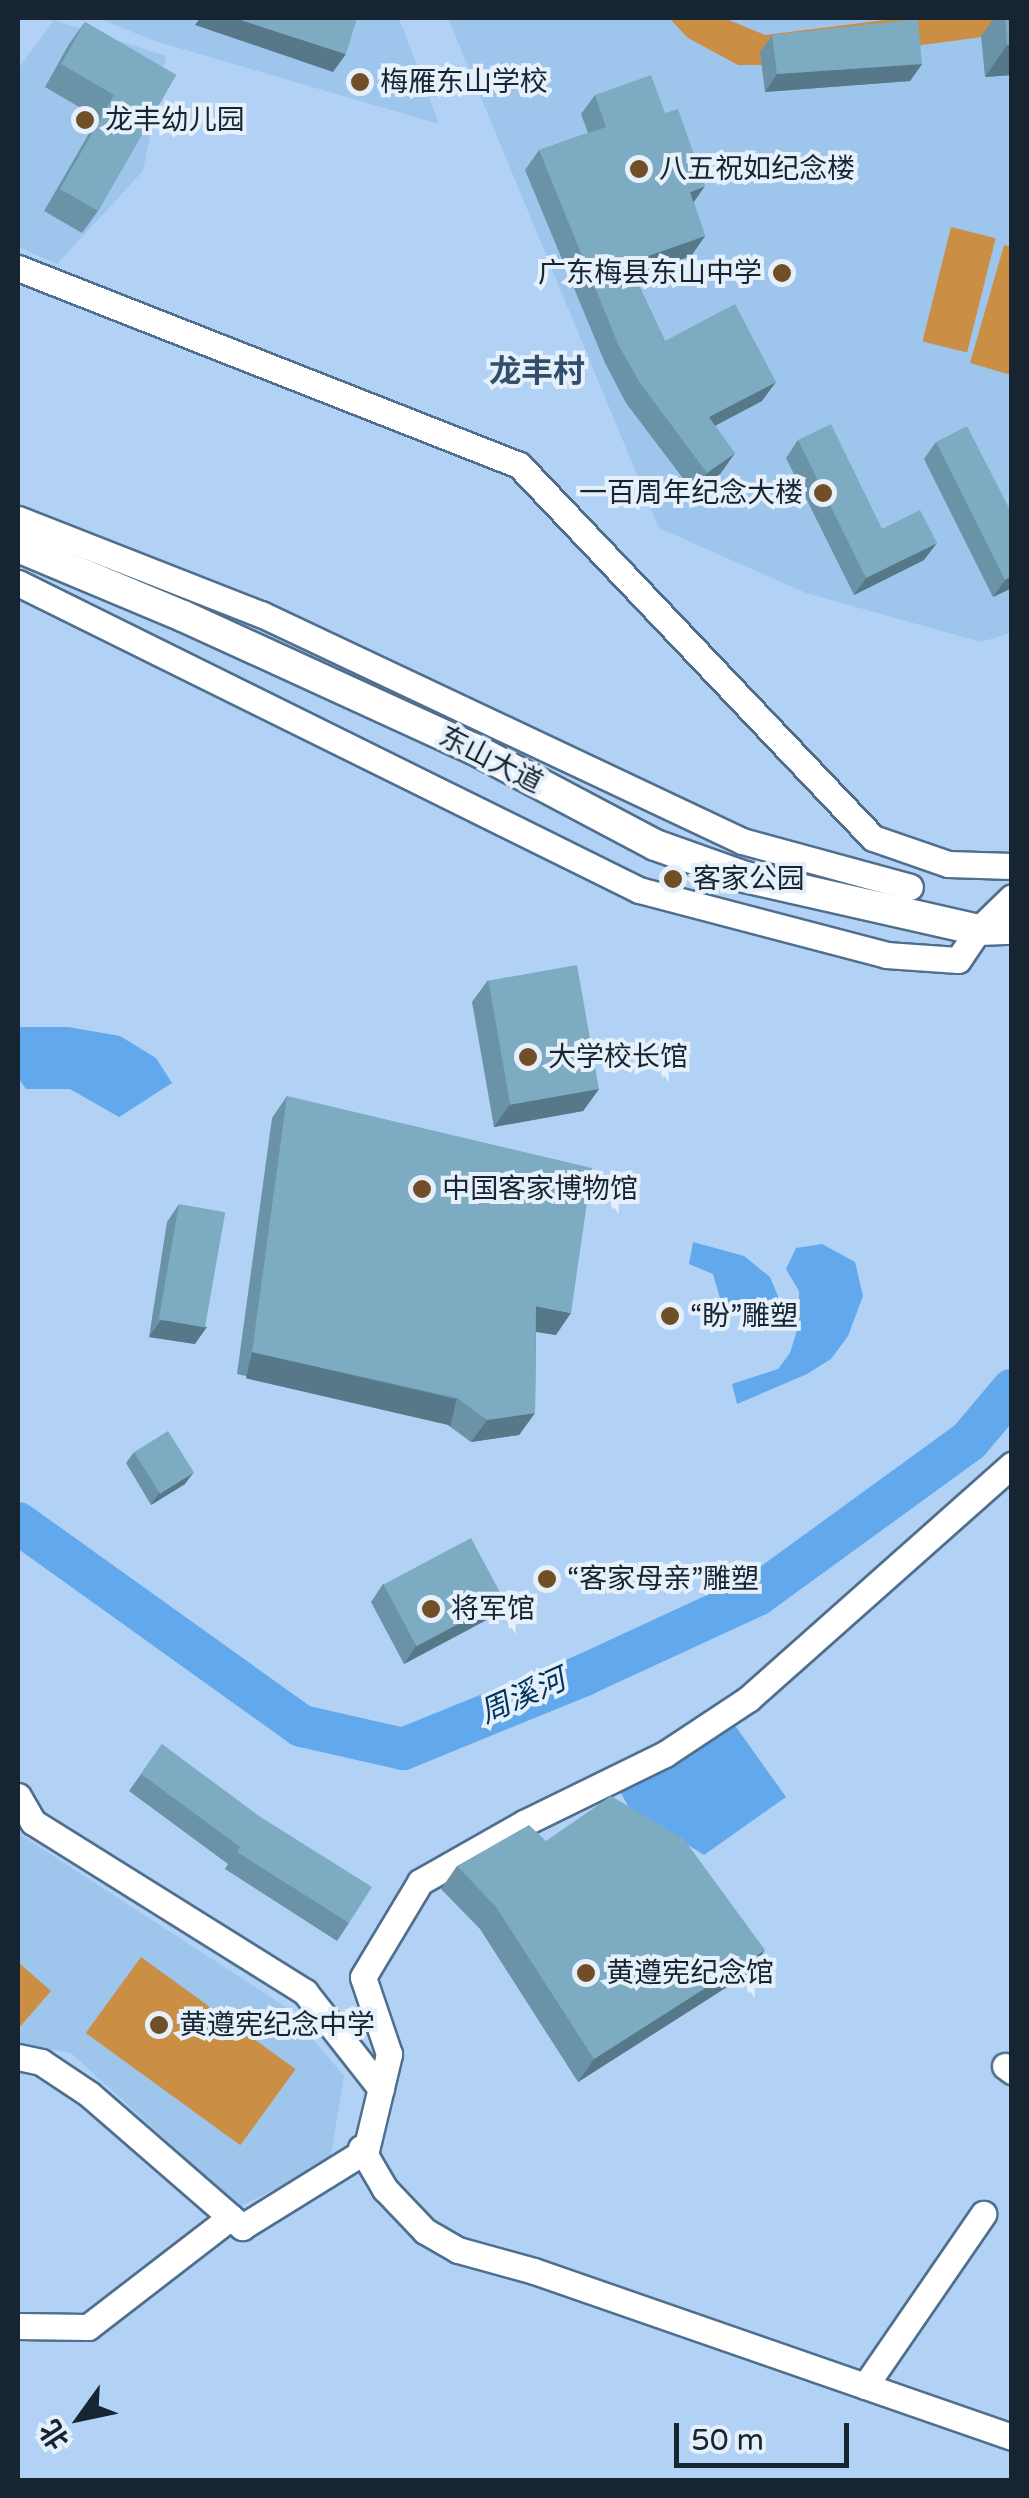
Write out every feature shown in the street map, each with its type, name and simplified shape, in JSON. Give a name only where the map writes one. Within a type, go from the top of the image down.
[{"type":"main road","name":"东山大道","points":[[18,548],[183,616],[456,741],[655,845],[744,876],[978,930],[1012,930]]},
{"type":"street","points":[[18,268],[519,465],[873,838],[948,864],[1012,866]]},
{"type":"street","points":[[18,518],[261,614],[742,841],[910,887]]},
{"type":"street","points":[[18,583],[639,890],[886,955],[958,960],[978,930],[1012,896]]},
{"type":"street","points":[[18,2057],[41,2062],[89,2094],[242,2227],[366,2150],[389,2054],[363,1977],[420,1882],[524,1823],[664,1754],[748,1699],[1012,1466]]},
{"type":"street","points":[[18,1796],[34,1822],[305,1992],[381,2090]]},
{"type":"street","points":[[361,2148],[385,2189],[425,2231],[458,2250],[534,2270],[1012,2437]]},
{"type":"street","points":[[865,2386],[983,2214]]},
{"type":"street","points":[[18,2326],[88,2328],[231,2218]]},
{"type":"shaded area","name":"梅雁东山学校","points":[[97,18],[399,18],[439,124],[155,41]]},
{"type":"shaded area","name":"广东梅县东山中学","points":[[448,18],[1011,18],[1011,633],[981,642],[806,593],[659,528]]},
{"type":"shaded area","points":[[669,18],[724,18],[765,35],[901,18],[1011,18],[1012,33],[773,65],[738,65],[688,38]]},
{"type":"shaded area","name":"龙丰幼儿园","points":[[54,20],[166,56],[143,171],[57,264],[18,247],[18,69]]},
{"type":"shaded area","points":[[951,227],[996,238],[967,353],[922,341]]},
{"type":"shaded area","points":[[1004,245],[1011,247],[1011,375],[970,363]]},
{"type":"shaded area","name":"黄遵宪纪念中学","points":[[18,1826],[21,1835],[286,2007],[344,2076],[330,2162],[239,2207],[71,2053],[18,2043]]},
{"type":"shaded area","points":[[141,1957],[296,2069],[240,2145],[86,2033]]},
{"type":"shaded area","points":[[18,1962],[51,1991],[18,2029]]},
{"type":"water","points":[[18,1027],[68,1027],[120,1036],[156,1058],[172,1083],[119,1117],[70,1089],[26,1089],[18,1078]]},
{"type":"water","points":[[693,1242],[744,1256],[770,1277],[783,1308],[780,1327],[724,1312],[713,1274],[689,1264]]},
{"type":"water","points":[[822,1244],[855,1262],[863,1296],[848,1336],[831,1359],[807,1374],[737,1404],[732,1384],[778,1369],[790,1353],[799,1324],[799,1291],[786,1269],[796,1248]]},
{"type":"water","points":[[731,1720],[786,1797],[704,1855],[629,1808],[620,1791]]},
{"type":"building","points":[[235,18],[357,18],[346,54]]},
{"type":"building","points":[[1005,18],[1012,18],[1012,45],[1007,45]]},
{"type":"building","points":[[918,19],[922,64],[777,74],[772,35]]},
{"type":"building","points":[[85,22],[176,75],[98,211],[60,189],[114,95],[61,64]]},
{"type":"building","points":[[651,75],[665,113],[678,109],[705,186],[690,192],[705,236],[628,263],[665,341],[735,304],[776,382],[709,417],[735,453],[707,473],[640,383],[618,344],[539,150],[606,127],[595,95]]},
{"type":"building","points":[[831,424],[882,529],[920,510],[937,543],[866,578],[798,440]]},
{"type":"building","points":[[967,426],[1012,514],[1012,576],[1005,580],[936,442]]},
{"type":"building","name":"大学校长馆","points":[[577,965],[599,1089],[510,1105],[488,981]]},
{"type":"building","points":[[287,1096],[592,1168],[571,1313],[536,1306],[535,1413],[487,1420],[457,1398],[252,1352]]},
{"type":"building","points":[[179,1204],[225,1212],[205,1327],[159,1319]]},
{"type":"building","points":[[168,1431],[194,1473],[160,1494],[134,1452]]},
{"type":"building","name":"将军馆","points":[[471,1538],[504,1600],[416,1646],[384,1584]]},
{"type":"building","points":[[162,1744],[259,1816],[372,1887],[349,1923],[237,1852],[240,1847],[141,1774]]},
{"type":"building","points":[[611,1796],[683,1838],[765,1950],[594,2059],[496,1907],[457,1866],[529,1825],[546,1841]]},
{"type":"waterway","name":"周溪河","points":[[18,1523],[302,1726],[403,1749],[584,1675],[757,1595],[969,1441],[1012,1390]]},
{"type":"place","name":"梅雁东山学校","points":[[360,82]]},
{"type":"place","name":"龙丰幼儿园","points":[[85,120]]},
{"type":"place","name":"八五祝如纪念楼","points":[[639,169]]},
{"type":"place","name":"广东梅县东山中学","points":[[782,273]]},
{"type":"place","name":"一百周年纪念大楼","points":[[823,493]]},
{"type":"place","name":"客家公园","points":[[673,879]]},
{"type":"place","name":"大学校长馆","points":[[528,1057]]},
{"type":"place","name":"中国客家博物馆","points":[[422,1189]]},
{"type":"place","name":"“盼”雕塑","points":[[670,1316]]},
{"type":"place","name":"“客家母亲”雕塑","points":[[547,1579]]},
{"type":"place","name":"将军馆","points":[[431,1609]]},
{"type":"place","name":"黄遵宪纪念馆","points":[[586,1973]]},
{"type":"place","name":"黄遵宪纪念中学","points":[[159,2025]]},
{"type":"district","name":"龙丰村","points":[[537,372]]}]
